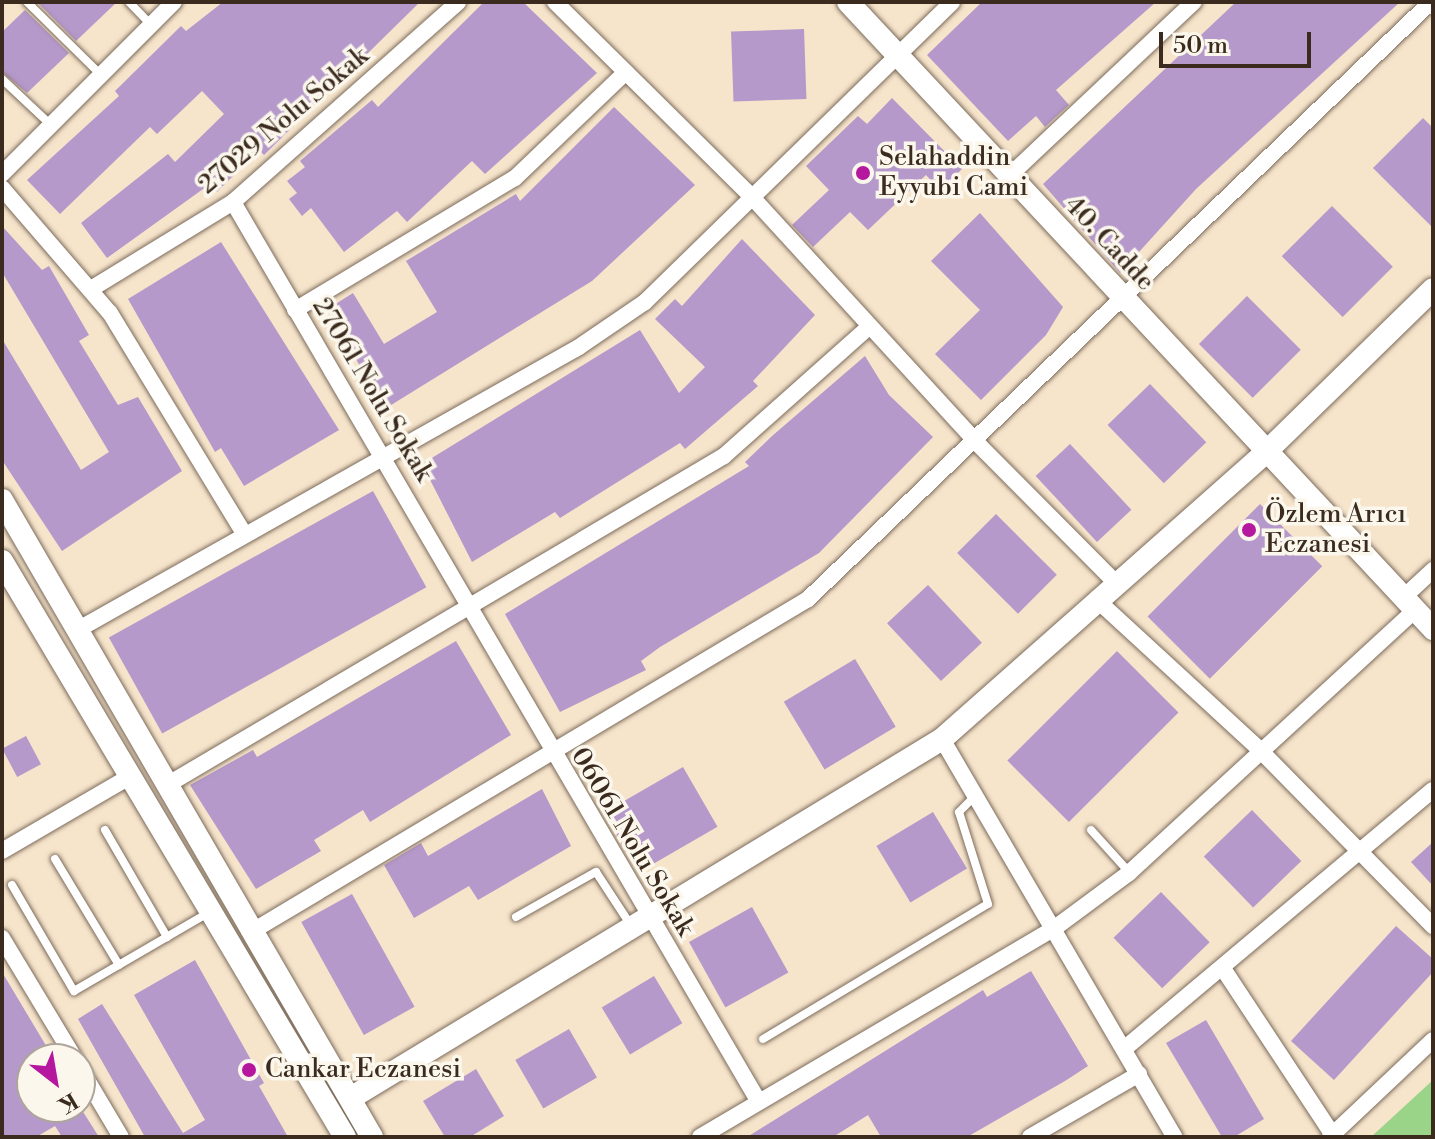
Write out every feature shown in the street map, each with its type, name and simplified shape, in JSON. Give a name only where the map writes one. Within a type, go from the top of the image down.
[{"type":"street","points":[[2,174],[174,2]]},
{"type":"street","name":"27029 Nolu Sokak","points":[[91,289],[233,202],[458,2]]},
{"type":"street","points":[[555,2],[751,196],[978,444],[1115,582]]},
{"type":"street","name":"40. Cadde","points":[[848,2],[1264,454],[1433,629]]},
{"type":"street","points":[[79,629],[243,532],[386,457],[645,302],[952,2]]},
{"type":"street","points":[[1008,177],[1194,2]]},
{"type":"street","points":[[256,929],[808,599],[978,444],[1431,2]]},
{"type":"street","points":[[295,310],[515,178],[626,72]]},
{"type":"street","points":[[2,188],[91,289],[243,532]]},
{"type":"street","name":"27061 Nolu Sokak","points":[[233,202],[470,602]]},
{"type":"street","points":[[354,1096],[643,926],[942,739],[1115,582],[1264,454],[1433,289]]},
{"type":"street","points":[[172,782],[470,602],[724,456],[869,327]]},
{"type":"street","points":[[2,500],[172,782],[354,1096],[372,1137]]},
{"type":"street","points":[[2,561],[345,1137]]},
{"type":"street","points":[[700,1137],[1052,930],[1129,873],[1409,604],[1433,570]]},
{"type":"street","points":[[1096,599],[1258,748],[1357,856],[1433,926]]},
{"type":"street","name":"06061 Nolu Sokak","points":[[470,602],[643,926],[759,1102]]},
{"type":"street","points":[[942,739],[1175,1137]]},
{"type":"street","points":[[2,851],[131,776]]},
{"type":"street","points":[[1124,1049],[1224,970],[1433,790]]},
{"type":"street","points":[[2,938],[65,1043]]},
{"type":"street","points":[[1224,970],[1332,1136],[1430,1048]]},
{"type":"street","points":[[1030,1137],[1139,1074]]},
{"type":"street","points":[[96,1095],[121,1137]]},
{"type":"lane","points":[[27,2],[101,75]]},
{"type":"lane","points":[[129,2],[151,25]]},
{"type":"lane","points":[[2,79],[51,125]]},
{"type":"lane","points":[[763,1039],[988,904],[959,812],[975,796]]},
{"type":"lane","points":[[105,830],[167,937]]},
{"type":"lane","points":[[1091,830],[1129,873]]},
{"type":"lane","points":[[55,859],[119,965]]},
{"type":"lane","points":[[516,917],[596,872],[643,926]]},
{"type":"lane","points":[[12,885],[74,991],[211,911]]},
{"type":"green space","points":[[1433,1080],[1433,1137],[1371,1137]]},
{"type":"building","points":[[37,2],[117,2],[76,41]]},
{"type":"building","points":[[223,2],[420,2],[264,155],[259,150],[217,192],[210,184],[107,258],[81,223],[168,154],[175,162],[224,114],[202,91],[157,134],[150,127],[60,214],[27,180],[119,96],[115,91],[181,26],[186,31]]},
{"type":"building","points":[[484,2],[523,2],[597,73],[485,174],[472,161],[407,222],[397,211],[344,252],[311,208],[302,216],[289,199],[297,193],[287,181],[305,167],[300,161],[372,100],[378,107]]},
{"type":"building","points":[[982,2],[1156,2],[1056,90],[1069,105],[1045,127],[1036,116],[1008,141],[927,55]]},
{"type":"building","points":[[1236,2],[1400,2],[1196,189],[1120,273],[1043,184]]},
{"type":"building","points":[[25,10],[69,53],[27,93],[2,72],[2,32]]},
{"type":"building","points":[[804,29],[806,99],[733,102],[731,32]]},
{"type":"building","points":[[892,98],[962,169],[940,190],[926,175],[868,230],[850,212],[813,247],[792,225],[829,190],[806,166],[858,116],[867,124]]},
{"type":"building","points":[[614,107],[695,185],[592,281],[383,410],[329,308],[353,293],[384,344],[437,312],[406,261],[516,194],[520,201]]},
{"type":"building","points":[[1423,118],[1433,128],[1433,228],[1373,168]]},
{"type":"building","points":[[1332,206],[1393,267],[1343,317],[1282,256]]},
{"type":"building","points":[[980,213],[1063,307],[1046,335],[981,400],[935,354],[980,310],[931,261]]},
{"type":"building","points":[[2,226],[42,270],[49,266],[89,335],[79,341],[118,405],[138,397],[182,471],[62,551],[2,460],[2,339],[81,470],[109,452],[2,272]]},
{"type":"building","points":[[742,239],[815,315],[753,381],[758,386],[685,449],[680,443],[560,518],[555,512],[472,562],[422,464],[640,330],[679,393],[705,367],[655,319],[675,299],[682,306]]},
{"type":"building","points":[[221,242],[339,430],[244,486],[221,448],[215,452],[128,299]]},
{"type":"building","points":[[1247,296],[1301,350],[1253,398],[1199,344]]},
{"type":"building","points":[[865,356],[889,395],[933,437],[819,553],[660,647],[641,661],[646,670],[560,712],[505,614],[749,466],[745,462],[772,436]]},
{"type":"building","points":[[1150,384],[1206,442],[1164,483],[1108,425]]},
{"type":"building","points":[[1070,444],[1131,510],[1097,542],[1036,476]]},
{"type":"building","points":[[373,491],[426,587],[162,734],[109,637]]},
{"type":"building","points":[[1260,504],[1322,566],[1210,679],[1148,616]]},
{"type":"building","points":[[996,514],[1057,575],[1018,614],[957,553]]},
{"type":"building","points":[[928,585],[982,643],[941,681],[887,623]]},
{"type":"building","points":[[456,641],[511,735],[370,822],[363,810],[314,840],[321,851],[256,889],[190,785],[253,750],[257,757]]},
{"type":"building","points":[[1117,651],[1179,713],[1069,822],[1007,761]]},
{"type":"building","points":[[855,659],[896,727],[825,769],[784,702]]},
{"type":"building","points":[[26,736],[41,764],[17,777],[2,749]]},
{"type":"building","points":[[683,767],[718,827],[639,872],[604,812]]},
{"type":"building","points":[[542,789],[571,846],[478,900],[469,886],[414,918],[384,865],[421,843],[428,856]]},
{"type":"building","points":[[1252,810],[1301,861],[1253,908],[1204,857]]},
{"type":"building","points":[[933,812],[967,869],[910,903],[876,846]]},
{"type":"building","points":[[1433,842],[1433,886],[1411,862]]},
{"type":"building","points":[[1161,892],[1210,942],[1162,988],[1114,938]]},
{"type":"building","points":[[352,894],[415,1007],[364,1035],[301,922]]},
{"type":"building","points":[[752,907],[788,973],[725,1008],[689,942]]},
{"type":"building","points":[[1396,926],[1433,959],[1433,972],[1334,1080],[1291,1041]]},
{"type":"building","points":[[195,960],[264,1083],[259,1086],[288,1137],[145,1137],[96,1051],[96,1043],[92,1043],[78,1019],[102,1004],[183,1133],[205,1120],[134,995]]},
{"type":"building","points":[[1031,971],[1088,1066],[1065,1081],[967,1137],[881,1137],[868,1115],[833,1137],[747,1137],[983,990],[987,997]]},
{"type":"building","points":[[2,972],[44,1043],[16,1043],[16,1123],[90,1123],[99,1137],[62,1137],[55,1126],[36,1137],[2,1137]]},
{"type":"building","points":[[654,976],[682,1023],[630,1055],[602,1007]]},
{"type":"building","points":[[1206,1020],[1264,1119],[1234,1137],[1222,1137],[1166,1043]]},
{"type":"building","points":[[569,1029],[597,1077],[543,1108],[515,1060]]},
{"type":"building","points":[[476,1069],[504,1116],[470,1137],[445,1137],[423,1101]]},
{"type":"place","name":"Selahaddin Eyyubi Cami","points":[[863,173]]},
{"type":"place","name":"Özlem Arıcı Eczanesi","points":[[1249,530]]},
{"type":"place","name":"Cankar Eczanesi","points":[[249,1070]]}]
